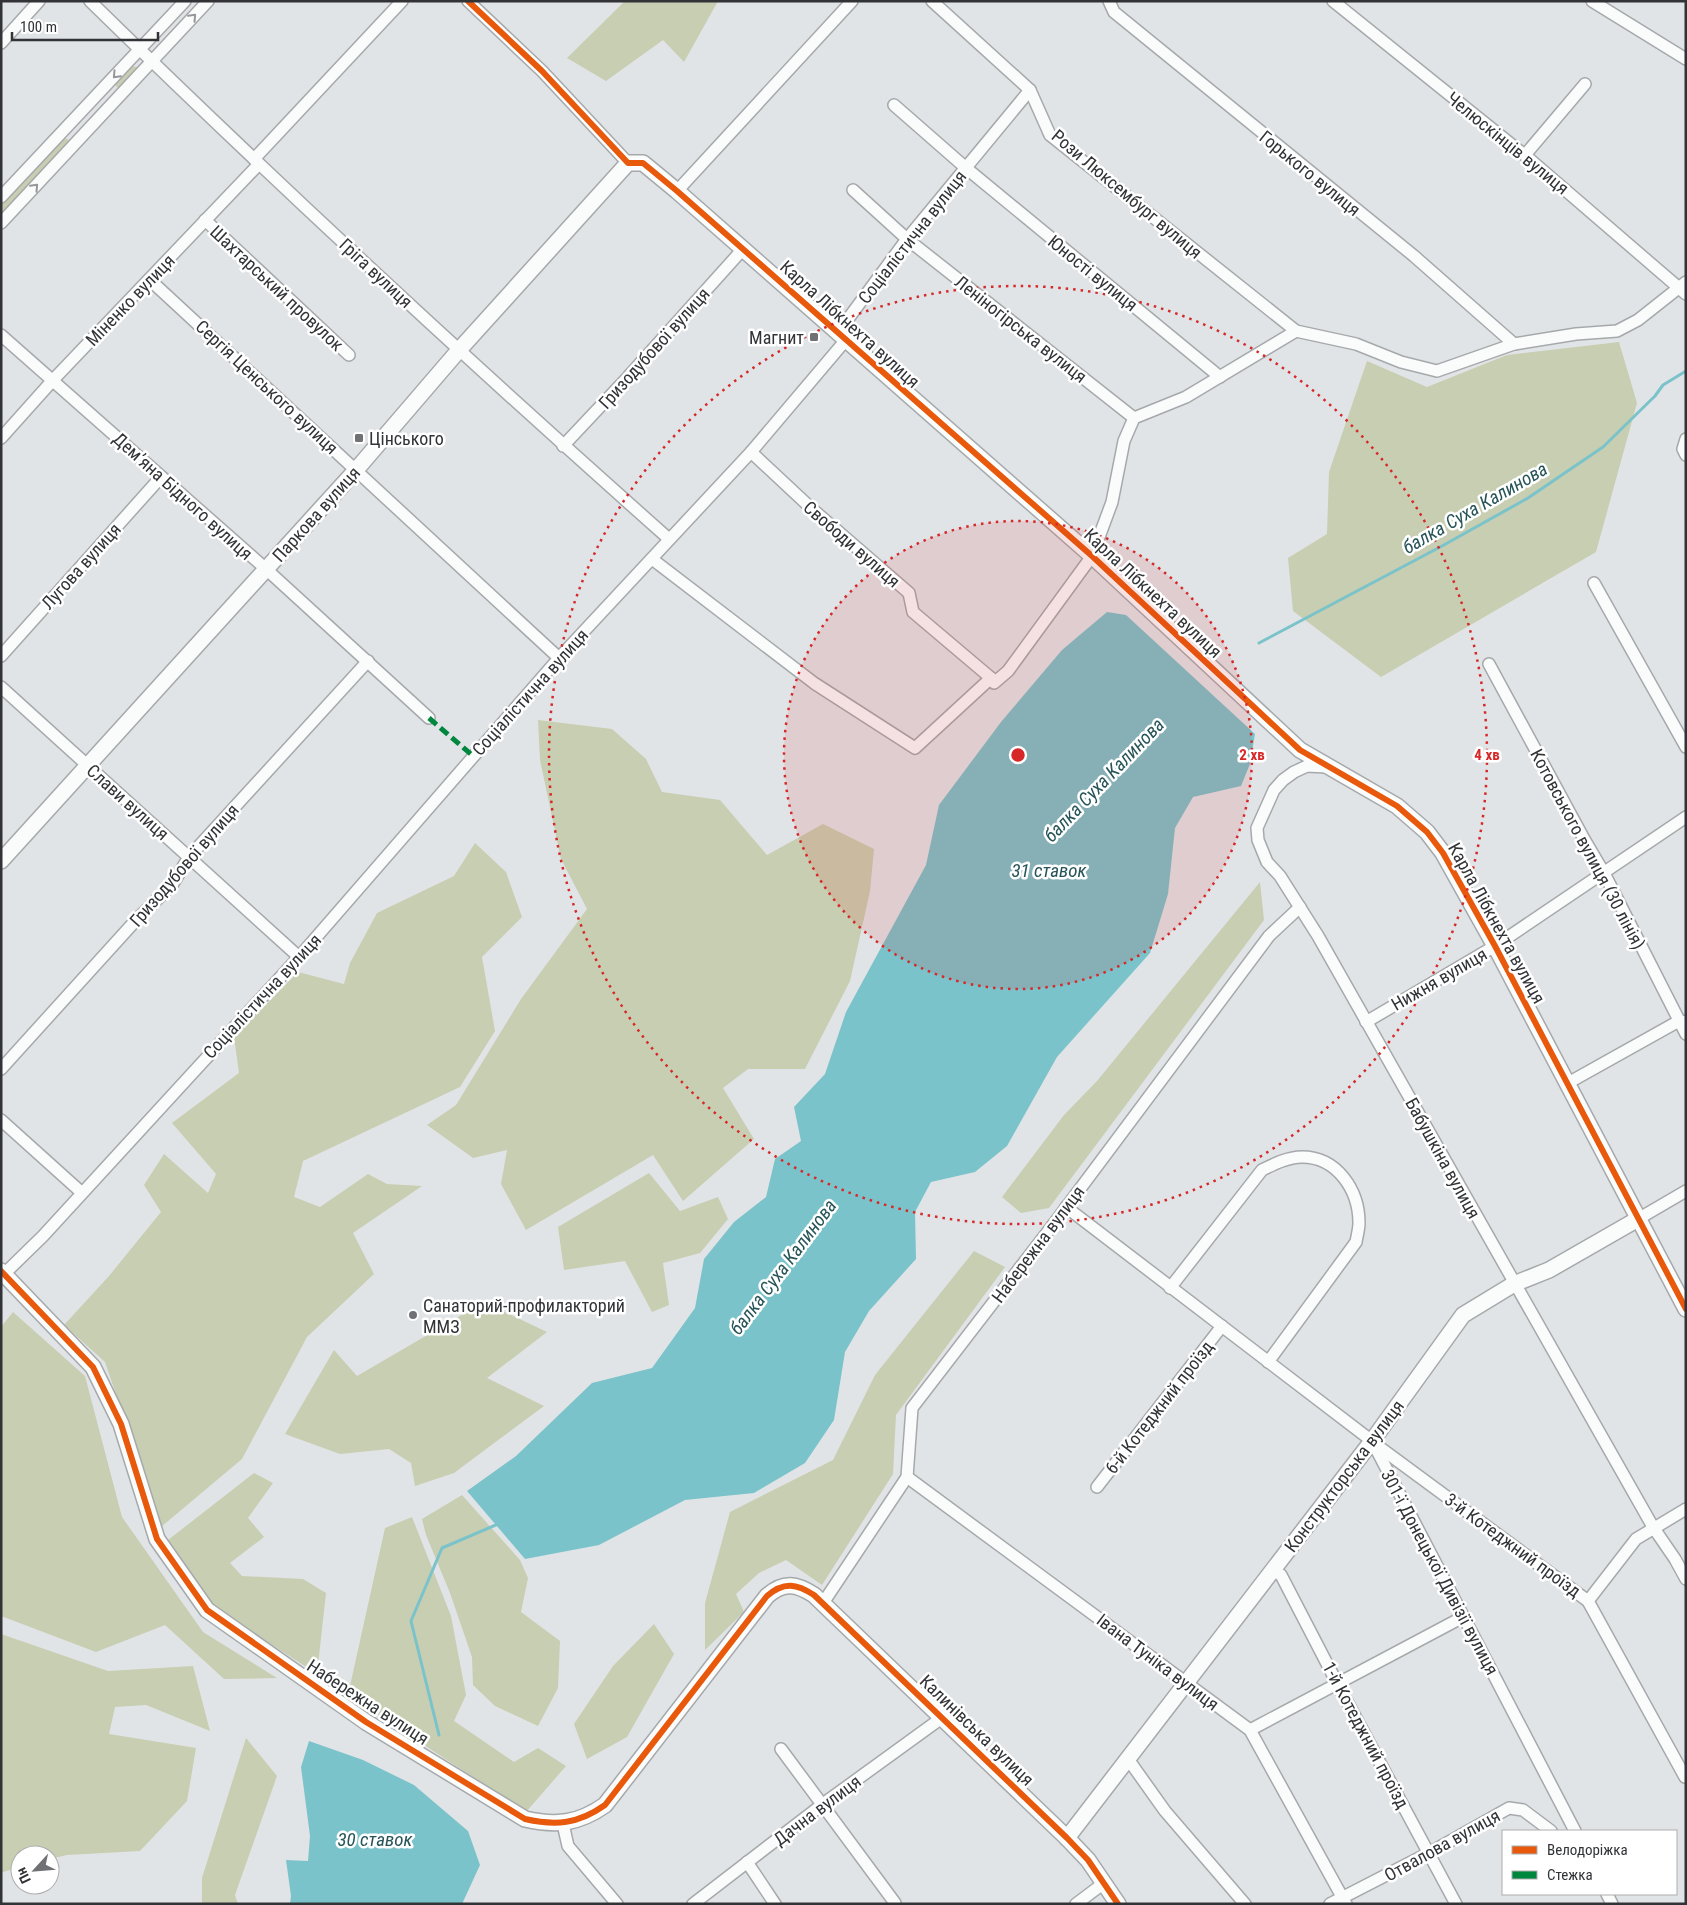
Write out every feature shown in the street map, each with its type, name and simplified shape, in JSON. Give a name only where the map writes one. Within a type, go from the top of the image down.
[{"type":"street","points":[[1,43],[39,1]]},
{"type":"street","name":"Гріга вулиця","points":[[90,1],[151,62],[459,350],[668,540]]},
{"type":"street","points":[[1,197],[185,1]]},
{"type":"street","points":[[1,222],[208,1]]},
{"type":"street","name":"Міненко вулиця","points":[[1,438],[53,380],[150,280],[402,1]]},
{"type":"street","points":[[468,1],[542,71],[628,163]]},
{"type":"street","points":[[677,190],[852,1]]},
{"type":"street","name":"Рози Люксембург вулиця","points":[[932,1],[1030,90],[1050,135],[1296,331]]},
{"type":"street","name":"Горького вулиця","points":[[1109,1],[1114,12],[1414,256],[1514,344]]},
{"type":"street","name":"Челюскінців вулиця","points":[[1333,1],[1524,155],[1684,288]]},
{"type":"street","points":[[1592,1],[1686,59]]},
{"type":"street","points":[[1524,155],[1585,84]]},
{"type":"street","name":"Соціалістична вулиця","points":[[2,1274],[43,1236],[81,1192],[299,957],[559,658],[751,452],[845,341],[845,323],[907,239],[1030,90]]},
{"type":"street","name":"Юності вулиця","points":[[894,105],[966,168],[1220,377]]},
{"type":"street","name":"Карла Лібкнехта вулиця","points":[[628,163],[643,163],[677,190],[845,341],[1092,556],[1300,750],[1397,806],[1427,832],[1443,853],[1495,946],[1686,1309]]},
{"type":"street","name":"Паркова вулиця","points":[[1,861],[356,470],[459,350],[628,163]]},
{"type":"street","name":"Леніногірська вулиця","points":[[853,190],[907,239],[1134,418]]},
{"type":"street","name":"Шахтарський провулок","points":[[205,220],[349,355]]},
{"type":"street","name":"Гризодубової вулиця","points":[[563,446],[743,249]]},
{"type":"street","name":"Сергія Ценського вулиця","points":[[150,280],[559,658]]},
{"type":"street","points":[[652,559],[814,683],[915,748],[991,678],[994,683],[1008,670],[1092,556],[1112,502],[1124,441],[1134,418],[1186,397],[1296,331],[1356,344],[1401,362],[1438,371],[1514,344],[1576,334],[1616,331],[1638,320],[1684,288]]},
{"type":"street","name":"Дем’яна Бідного вулиця","points":[[1,335],[266,569],[430,718]]},
{"type":"street","points":[[1686,439],[1683,449],[1686,455]]},
{"type":"street","name":"Свободи вулиця","points":[[751,452],[811,508],[909,593],[913,612],[991,678]]},
{"type":"street","name":"Лугова вулиця","points":[[1,656],[161,476]]},
{"type":"street","points":[[1594,584],[1686,747]]},
{"type":"street","name":"Гризодубової вулиця","points":[[1,1069],[137,919],[172,885],[189,857],[368,661]]},
{"type":"street","name":"Котовського вулиця (30 лiнiя)","points":[[1489,664],[1604,873],[1682,1021],[1686,1034]]},
{"type":"street","name":"Слави вулиця","points":[[1,687],[299,957]]},
{"type":"street","name":"Бабушкіна вулиця","points":[[1328,767],[1307,766],[1294,772],[1274,790],[1257,828],[1261,850],[1267,862],[1280,876],[1300,907],[1653,1527],[1686,1579]]},
{"type":"street","name":"Нижня вулиця","points":[[1366,1022],[1495,946],[1686,817]]},
{"type":"street","name":"Набережна вулиця","points":[[823,1603],[907,1477],[912,1408],[1066,1207],[1269,936],[1300,907]]},
{"type":"street","points":[[1568,1084],[1682,1021]]},
{"type":"street","points":[[1,1120],[81,1192]]},
{"type":"street","points":[[1170,1288],[1262,1170],[1280,1162],[1301,1157],[1321,1160],[1338,1169],[1349,1184],[1356,1203],[1359,1223],[1356,1242],[1268,1362]]},
{"type":"street","name":"Конструкторська вулиця","points":[[1067,1838],[1372,1441],[1462,1315],[1514,1284],[1549,1270],[1686,1191]]},
{"type":"street","name":"301-ї Донецької Дивізії вулиця","points":[[1066,1207],[1372,1441],[1573,1830]]},
{"type":"street","name":"Набережна вулиця","points":[[2,1274],[94,1367],[121,1424],[157,1539],[207,1610],[366,1722],[525,1819],[563,1824],[597,1811],[612,1798],[767,1596],[773,1591],[788,1585],[804,1588]]},
{"type":"street","name":"6-й Котеджний проїзд","points":[[1097,1487],[1222,1326]]},
{"type":"street","name":"3-й Котеджний проїзд","points":[[1372,1441],[1588,1601],[1685,1777]]},
{"type":"street","name":"Івана Туніка вулиця","points":[[907,1477],[1250,1730],[1344,1901]]},
{"type":"street","points":[[1588,1601],[1636,1539],[1653,1527],[1686,1509]]},
{"type":"street","name":"1-й Котеджний проїзд","points":[[1273,1570],[1281,1575],[1456,1904]]},
{"type":"street","name":"Калинівська вулиця","points":[[804,1588],[823,1603],[943,1717],[1067,1838],[1088,1860],[1118,1904]]},
{"type":"street","points":[[1250,1730],[1463,1617]]},
{"type":"street","name":"Дачна вулиця","points":[[693,1904],[823,1804],[943,1717]]},
{"type":"street","points":[[781,1749],[895,1903]]},
{"type":"street","points":[[1128,1759],[1165,1811],[1245,1904]]},
{"type":"street","name":"Отвалова вулиця","points":[[1330,1904],[1344,1901],[1509,1808],[1523,1810],[1550,1830]]},
{"type":"street","points":[[563,1824],[568,1846],[617,1904]]},
{"type":"street","points":[[747,1862],[775,1904]]},
{"type":"street","points":[[1076,1904],[1104,1883]]},
{"type":"green space","points":[[625,1],[718,1],[684,62],[663,40],[606,81],[567,58]]},
{"type":"green space","points":[[132,66],[140,68],[120,90],[114,84]]},
{"type":"green space","points":[[64,138],[72,141],[1,216],[1,205]]},
{"type":"green space","points":[[1619,342],[1637,403],[1596,552],[1381,677],[1293,611],[1288,558],[1327,534],[1329,472],[1367,361],[1427,387],[1507,355]]},
{"type":"green space","points":[[538,720],[612,729],[646,759],[662,792],[720,800],[767,855],[823,824],[874,849],[870,891],[850,981],[805,1069],[748,1069],[723,1088],[754,1139],[683,1201],[653,1155],[526,1230],[501,1184],[507,1150],[473,1158],[427,1125],[456,1105],[521,999],[587,909],[561,859],[540,760]]},
{"type":"green space","points":[[475,843],[506,872],[522,917],[482,957],[495,1031],[460,1087],[303,1161],[294,1197],[320,1207],[368,1174],[387,1184],[422,1186],[353,1233],[374,1274],[307,1337],[242,1459],[161,1527],[105,1362],[64,1325],[109,1276],[161,1212],[144,1185],[164,1154],[208,1193],[216,1174],[172,1123],[239,1073],[234,1037],[298,972],[344,984],[350,963],[377,913],[454,876]]},
{"type":"green space","points":[[1260,882],[1264,920],[1049,1208],[1021,1213],[1002,1197],[1064,1115],[1097,1081]]},
{"type":"green space","points":[[649,1173],[680,1211],[718,1197],[728,1219],[700,1253],[663,1263],[669,1305],[652,1312],[625,1261],[564,1270],[558,1227]]},
{"type":"green space","points":[[974,1251],[1005,1267],[896,1415],[893,1474],[822,1585],[786,1560],[759,1573],[736,1594],[744,1612],[705,1650],[705,1603],[730,1512],[833,1460],[875,1375]]},
{"type":"green space","points":[[484,1302],[547,1332],[487,1378],[544,1406],[454,1473],[415,1486],[411,1463],[389,1449],[340,1454],[285,1434],[334,1350],[357,1376]]},
{"type":"green space","points":[[13,1312],[85,1376],[122,1517],[203,1632],[277,1678],[224,1679],[165,1625],[96,1652],[1,1616],[1,1327]]},
{"type":"green space","points":[[254,1473],[273,1483],[248,1518],[264,1537],[230,1563],[242,1576],[303,1579],[326,1593],[317,1674],[211,1605],[168,1540]]},
{"type":"green space","points":[[462,1495],[520,1560],[528,1578],[521,1612],[560,1641],[558,1688],[538,1726],[495,1706],[473,1685],[472,1657],[450,1593],[426,1535],[422,1519]]},
{"type":"green space","points":[[412,1517],[451,1616],[466,1695],[454,1721],[514,1762],[538,1748],[566,1766],[526,1812],[348,1695],[385,1528]]},
{"type":"green space","points":[[654,1624],[674,1654],[627,1737],[587,1759],[574,1724],[613,1666]]},
{"type":"green space","points":[[1,1634],[108,1671],[193,1666],[210,1731],[146,1705],[115,1707],[109,1734],[196,1748],[187,1801],[140,1851],[60,1857],[60,1845],[10,1845],[10,1870],[3,1872],[1,1875]]},
{"type":"green space","points":[[246,1738],[277,1776],[235,1895],[238,1904],[202,1904],[202,1878]]},
{"type":"water","name":"31 ставок","points":[[1107,612],[1126,615],[1255,734],[1250,764],[1241,786],[1193,797],[1175,828],[1168,894],[1150,953],[1057,1057],[1007,1146],[975,1172],[931,1182],[915,1212],[916,1259],[869,1311],[845,1352],[834,1420],[805,1463],[754,1493],[685,1500],[599,1545],[525,1559],[467,1491],[516,1456],[592,1383],[652,1368],[695,1308],[704,1259],[734,1222],[766,1197],[775,1159],[801,1141],[794,1107],[825,1074],[846,1012],[926,865],[939,805],[1001,722],[1062,650]]},
{"type":"water","name":"30 ставок","points":[[309,1741],[363,1760],[414,1785],[468,1831],[480,1865],[462,1904],[290,1904],[291,1896],[286,1860],[308,1861],[310,1836],[301,1767]]},
{"type":"waterway","name":"балка Суха Калинова","points":[[1259,643],[1528,498],[1603,447],[1655,396],[1663,385],[1686,371]]},
{"type":"waterway","name":"балка Суха Калинова","points":[[439,1735],[411,1621],[442,1548],[498,1524]]},
{"type":"marked path","points":[[429,718],[473,756]]},
{"type":"cycle path","points":[[468,1],[542,71],[628,163],[643,163],[677,191],[1092,556],[1300,750],[1397,806],[1427,832],[1443,853],[1495,946],[1686,1309]]},
{"type":"cycle path","points":[[1,1271],[93,1367],[121,1424],[157,1539],[207,1610],[366,1722],[525,1819],[557,1823],[566,1822],[576,1820],[605,1805],[767,1596],[779,1588],[790,1586],[802,1588],[814,1595],[1067,1838],[1088,1860],[1118,1904]]},
{"type":"place","name":"Магнит","points":[[814,337]]},
{"type":"place","name":"Цінського","points":[[359,438]]},
{"type":"place","name":"Санаторий-профилакторий ММЗ","points":[[413,1315]]}]
